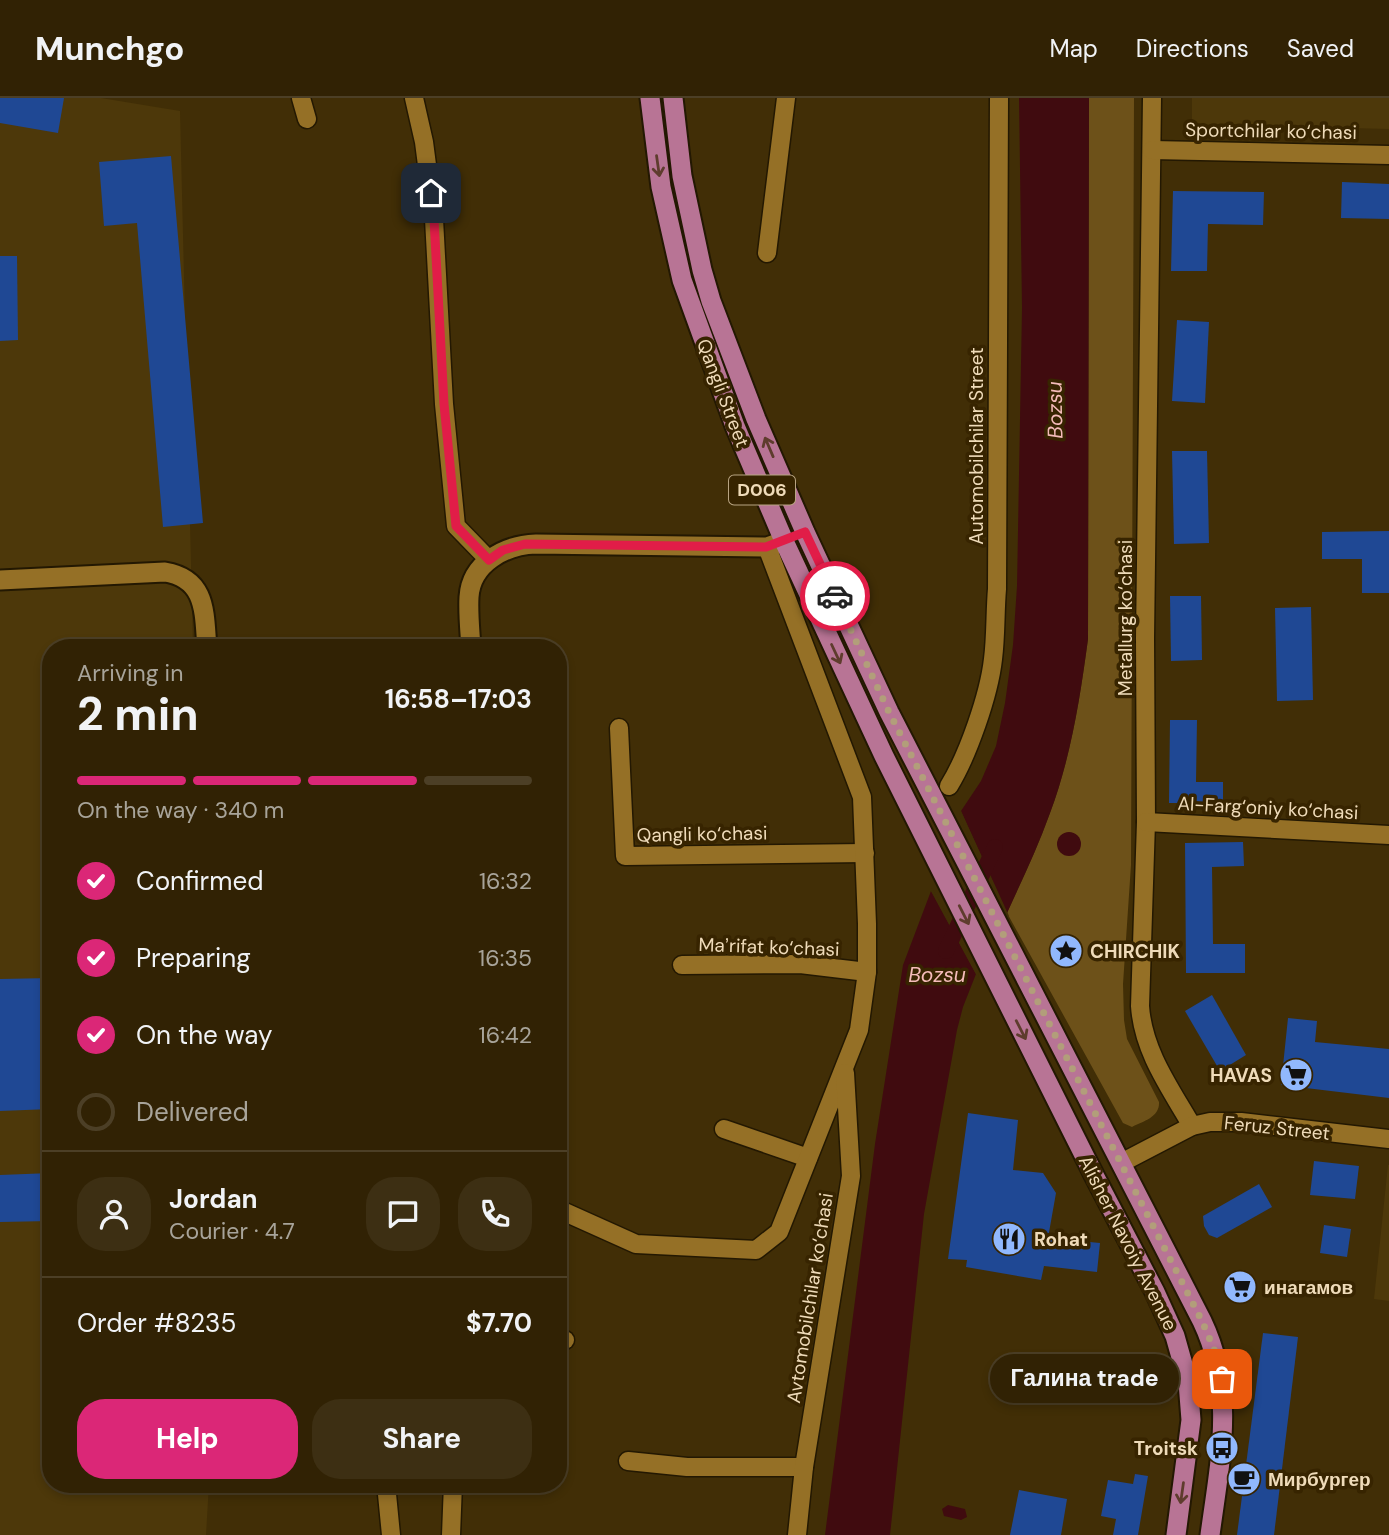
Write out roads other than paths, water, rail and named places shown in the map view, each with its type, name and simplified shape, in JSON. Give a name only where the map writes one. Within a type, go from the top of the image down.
[{"type":"main road","name":"Qangli Street","points":[[650,98],[661,187],[682,280],[775,544],[991,969]]},
{"type":"main road","name":"Qangli Street","points":[[673,98],[687,208],[711,301],[756,419],[889,712],[1004,937]]},
{"type":"main road","points":[[775,544],[805,532]]},
{"type":"main road","name":"Alisher Navoiy Avenue","points":[[1004,937],[1202,1321],[1219,1363],[1224,1422],[1210,1535]]},
{"type":"main road","name":"Alisher Navoiy Avenue","points":[[991,969],[1166,1314],[1185,1368],[1191,1420],[1176,1535]]},
{"type":"main road","name":"Feruz Street","points":[[1095,1177],[1121,1163]]},
{"type":"street","points":[[301,98],[307,120]]},
{"type":"street","points":[[414,98],[424,142],[434,219],[442,379],[456,526],[489,560]]},
{"type":"street","points":[[767,253],[786,98]]},
{"type":"street","name":"Automobilchilar Street","points":[[949,786],[963,758],[983,701],[993,660],[997,589],[999,98]]},
{"type":"street","name":"Metallurg ko‘chasi","points":[[1152,98],[1145,638],[1146,822],[1140,1006],[1142,1027],[1149,1049],[1192,1126]]},
{"type":"street","name":"Sportchilar ko‘chasi","points":[[1152,150],[1389,155]]},
{"type":"street","points":[[471,639],[471,584],[489,560],[503,550],[525,544],[775,544],[862,797],[867,972],[859,1030],[779,1232],[756,1250],[636,1244],[567,1213]]},
{"type":"street","points":[[0,580],[164,572],[178,575],[189,582],[201,600],[206,639]]},
{"type":"street","name":"Qangli ko‘chasi","points":[[619,728],[625,856],[865,853]]},
{"type":"street","name":"Al-Farg‘oniy ko‘chasi","points":[[1146,822],[1389,835]]},
{"type":"street","name":"Maʼrifat ko‘chasi","points":[[682,965],[800,964],[867,972]]},
{"type":"street","name":"Avtomobilchilar ko‘chasi","points":[[797,1535],[804,1467],[851,1176],[845,1066]]},
{"type":"street","name":"Feruz Street","points":[[1121,1163],[1192,1126],[1225,1121],[1389,1139]]},
{"type":"street","points":[[724,1129],[808,1158]]},
{"type":"street","points":[[628,1461],[687,1467],[804,1467]]},
{"type":"street","points":[[387,1493],[391,1535]]},
{"type":"street","points":[[451,1535],[453,1493]]},
{"type":"water","points":[[1019,98],[1089,98],[1088,639],[1064,770],[1040,838],[1007,913],[961,811],[981,781],[996,746],[1013,645],[1017,586],[1022,308]]},
{"type":"water","points":[[1069,832],[1078,835],[1081,844],[1078,853],[1069,856],[1060,853],[1057,844],[1060,835]]},
{"type":"water","name":"Bozsu","points":[[931,891],[976,974],[957,1030],[924,1214],[890,1535],[825,1535],[875,1144],[903,965]]},
{"type":"water","points":[[948,1505],[965,1509],[967,1517],[961,1520],[944,1516],[942,1509]]},
{"type":"waterway","name":"Bozsu","points":[[946,951],[995,847]]},
{"type":"place","name":"CHIRCHIK","points":[[1066,951]]},
{"type":"place","name":"HAVAS","points":[[1296,1075]]},
{"type":"place","name":"Rohat","points":[[1009,1239]]},
{"type":"place","name":"инагамов","points":[[1240,1287]]},
{"type":"place","name":"Галина trade","points":[[1222,1379]]},
{"type":"place","name":"Troitsk","points":[[1222,1448]]},
{"type":"place","name":"Мирбургер","points":[[1244,1479]]}]
